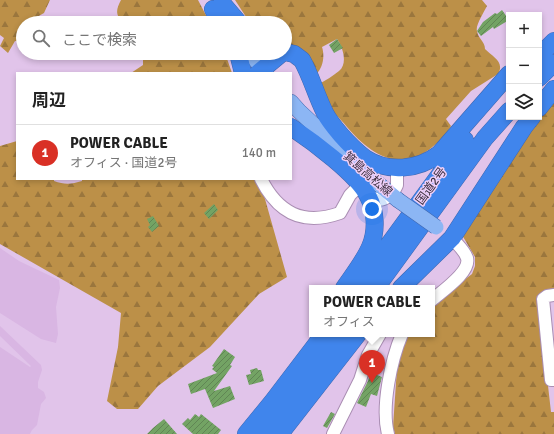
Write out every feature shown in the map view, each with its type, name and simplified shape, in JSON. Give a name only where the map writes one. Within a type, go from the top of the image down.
[{"type":"highway","points":[[217,7],[230,16]]},
{"type":"highway","points":[[542,42],[554,32]]},
{"type":"highway","points":[[542,53],[554,41]]},
{"type":"highway","points":[[292,54],[302,60],[325,113],[332,124],[352,147],[366,159],[383,166],[397,168],[411,168],[421,165],[439,154],[506,77]]},
{"type":"highway","points":[[240,60],[243,72]]},
{"type":"highway","points":[[262,72],[275,60]]},
{"type":"highway","points":[[542,75],[554,63]]},
{"type":"highway","points":[[542,104],[554,90]]},
{"type":"highway","name":"国道2号","points":[[359,285],[457,149],[506,91]]},
{"type":"highway","name":"国道2号","points":[[378,285],[485,138],[506,114]]},
{"type":"highway","points":[[404,285],[452,238],[530,120]]},
{"type":"highway","points":[[292,128],[311,141],[349,173],[364,190],[374,212],[374,236],[370,247],[346,285]]},
{"type":"highway","points":[[306,358],[316,337]]},
{"type":"highway","points":[[246,434],[322,337]]},
{"type":"highway","points":[[264,434],[340,337]]},
{"type":"highway","points":[[280,434],[356,337]]},
{"type":"main road","points":[[217,7],[223,16]]},
{"type":"main road","points":[[217,7],[225,16]]},
{"type":"main road","points":[[254,60],[262,72]]},
{"type":"main road","name":"箕島高松線","points":[[292,103],[371,178],[452,238]]},
{"type":"street","points":[[262,180],[267,191],[284,209],[294,215],[321,218],[340,213],[350,195],[364,190],[378,200],[383,200],[393,195],[397,185],[397,168]]},
{"type":"street","points":[[435,297],[462,274],[467,266],[468,260],[465,254],[452,238]]},
{"type":"street","points":[[554,295],[547,296],[543,299],[551,380],[554,380]]},
{"type":"street","points":[[333,434],[360,380],[368,355],[378,337]]},
{"type":"street","points":[[388,434],[386,426],[386,407],[391,366],[401,337]]},
{"type":"shaded area","points":[[0,248],[19,261],[59,280],[60,288],[56,307],[58,334],[56,343],[41,339],[0,313]]},
{"type":"shaded area","points":[[0,326],[41,365],[42,370],[38,382],[38,388],[44,392],[46,398],[41,404],[37,425],[30,434],[0,434],[0,347],[30,367],[31,366],[0,336]]},
{"type":"green space","points":[[0,0],[50,0],[44,13],[39,16],[16,16],[16,41],[8,53],[0,46],[4,38],[0,35]]},
{"type":"green space","points":[[121,0],[198,0],[206,16],[119,16],[117,12]]},
{"type":"green space","points":[[235,0],[482,0],[487,6],[477,26],[478,34],[484,44],[485,49],[499,63],[500,70],[498,74],[471,91],[446,119],[451,126],[445,135],[433,146],[424,153],[409,159],[399,160],[389,158],[370,149],[354,135],[333,111],[319,84],[342,68],[344,55],[337,39],[322,47],[323,62],[316,74],[311,60],[306,52],[292,46],[292,16],[245,16]]},
{"type":"green space","points":[[143,60],[227,60],[232,72],[132,72],[143,65]]},
{"type":"green space","points":[[554,97],[554,291],[538,298],[551,412],[554,412],[554,434],[395,434],[393,427],[397,368],[400,351],[407,337],[435,337],[435,306],[472,274],[475,266],[475,257],[462,235],[509,158],[537,120],[542,120],[542,113]]},
{"type":"green space","points":[[16,141],[16,180],[54,180],[68,184],[82,180],[257,180],[265,199],[287,277],[259,294],[210,347],[158,386],[138,409],[117,409],[107,401],[118,347],[121,313],[0,244],[0,146]]},
{"type":"building","points":[[502,10],[506,16],[506,22],[494,29],[493,27],[481,36],[477,31],[483,22],[495,13],[497,14]]},
{"type":"building","points":[[337,39],[343,48],[334,53],[329,45]]},
{"type":"building","points":[[214,204],[218,210],[209,219],[204,213]]},
{"type":"building","points":[[153,216],[159,226],[152,232],[148,227],[150,225],[147,219]]},
{"type":"building","points":[[224,349],[235,357],[230,365],[232,366],[214,391],[230,386],[235,399],[213,408],[205,389],[191,394],[188,384],[217,373],[212,369],[214,367],[212,366]]},
{"type":"building","points":[[257,368],[258,370],[261,370],[264,381],[249,385],[246,375],[251,374],[250,370]]},
{"type":"building","points":[[372,370],[378,372],[377,375],[382,377],[377,396],[371,394],[366,407],[357,403]]},
{"type":"building","points":[[331,412],[335,414],[327,428],[323,426]]},
{"type":"building","points":[[195,414],[199,417],[201,414],[221,430],[218,434],[193,434],[182,424],[188,418],[190,420]]},
{"type":"building","points":[[164,419],[177,434],[147,434],[153,428]]},
{"type":"place","name":"POWER CABLE","points":[[372,383]]}]
